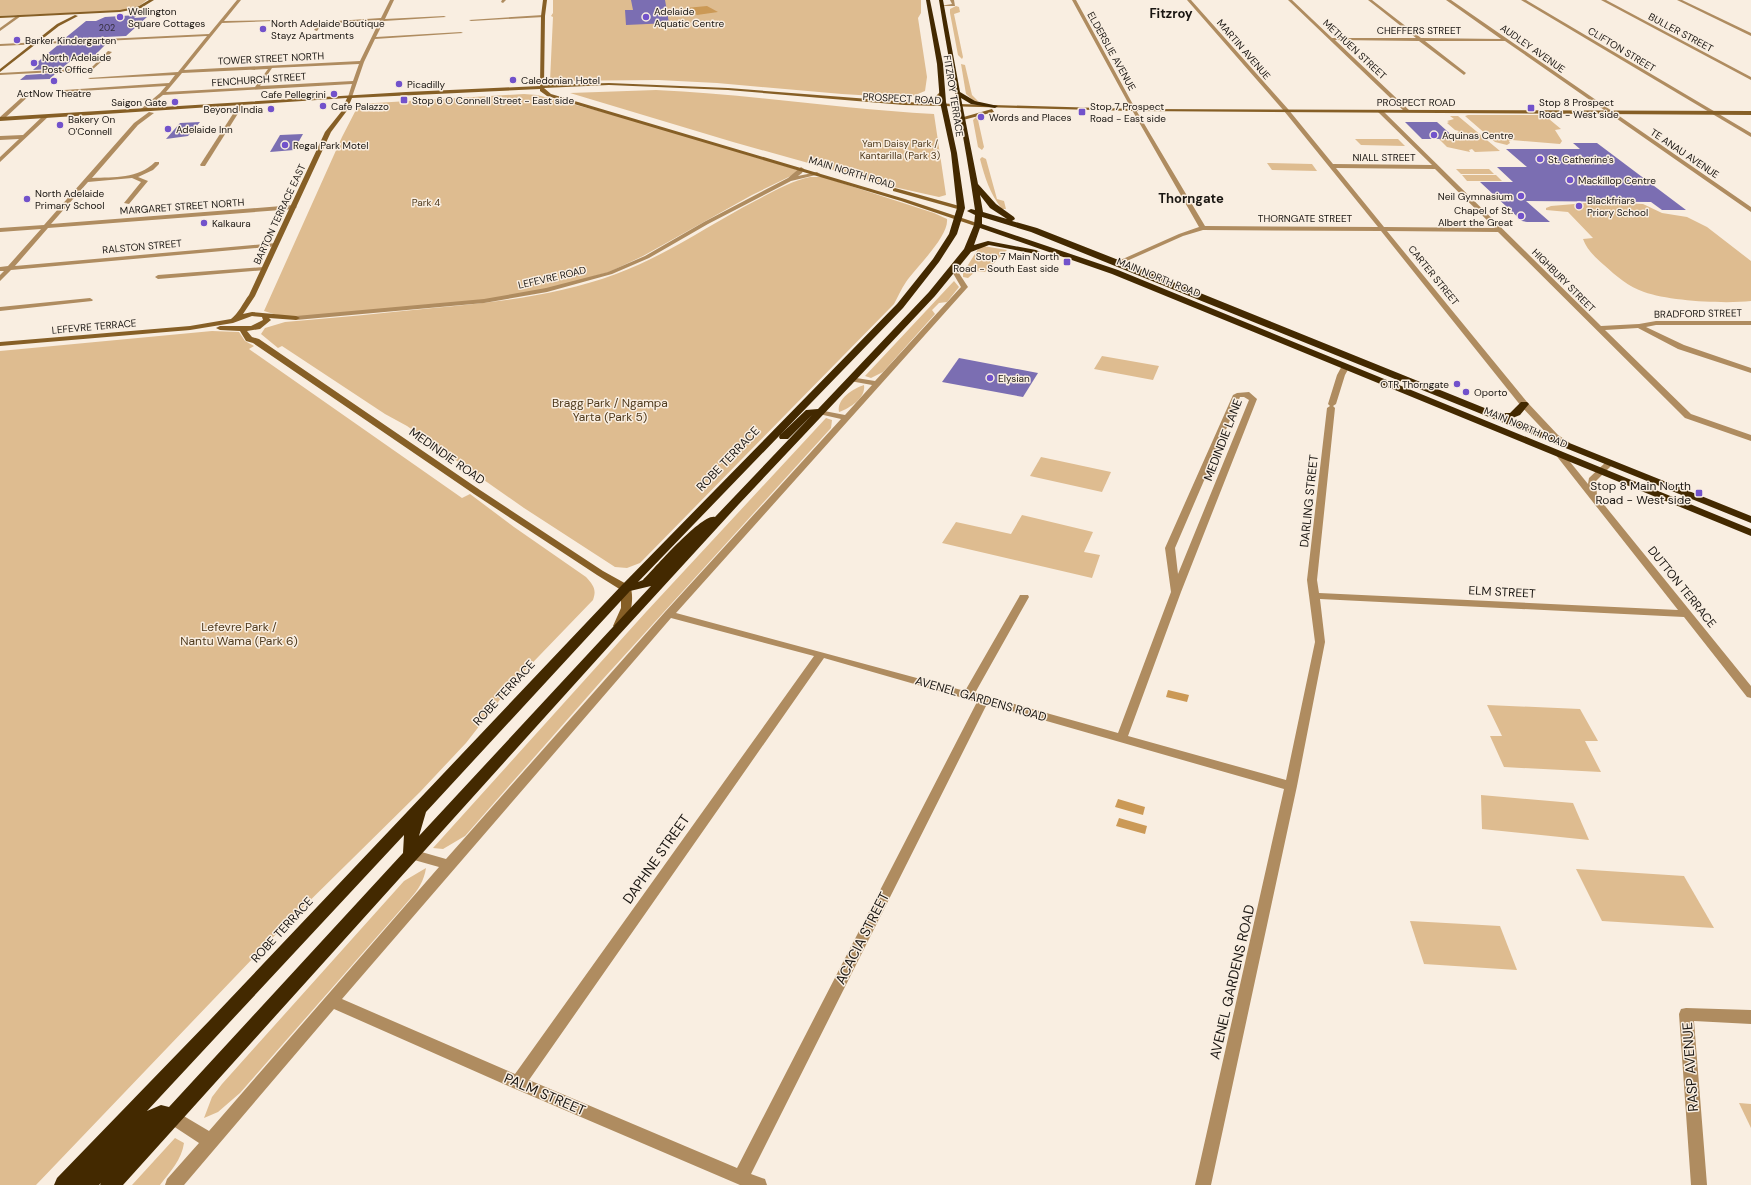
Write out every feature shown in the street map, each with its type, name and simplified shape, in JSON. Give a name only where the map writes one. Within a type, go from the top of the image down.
[{"type":"highway","name":"FITZROY TERRACE","points":[[928,0],[935,44],[940,64],[945,108],[974,183],[978,213]]},
{"type":"highway","name":"FITZROY TERRACE","points":[[940,0],[963,118],[959,219]]},
{"type":"highway","points":[[931,18],[937,14],[936,8],[942,6]]},
{"type":"highway","points":[[935,44],[943,43],[941,29],[945,24]]},
{"type":"highway","points":[[940,64],[952,61]]},
{"type":"highway","points":[[957,93],[973,102],[997,108]]},
{"type":"highway","points":[[974,183],[999,211],[1034,230]]},
{"type":"highway","name":"MAIN NORTH ROAD","points":[[960,208],[1034,230],[1118,263],[1751,520]]},
{"type":"highway","points":[[110,1185],[411,854],[735,502],[822,412],[932,294],[968,250],[978,225],[978,213]]},
{"type":"highway","name":"ROBE TERRACE","points":[[64,1185],[626,588],[900,306],[927,272],[953,234],[959,219]]},
{"type":"highway","name":"MAIN NORTH ROAD","points":[[978,225],[1100,266],[1751,533]]},
{"type":"highway","points":[[968,250],[988,243],[1100,266]]},
{"type":"highway","points":[[850,359],[848,370],[849,375],[853,379]]},
{"type":"highway","points":[[1346,366],[1355,360]]},
{"type":"highway","points":[[1487,414],[1514,416],[1519,412],[1524,404]]},
{"type":"highway","points":[[733,477],[768,454],[809,412],[822,412]]},
{"type":"highway","points":[[626,588],[637,587],[647,583],[696,532],[735,502]]},
{"type":"highway","points":[[411,854],[412,831],[423,804]]},
{"type":"highway","points":[[86,1185],[148,1120],[161,1114],[172,1117]]},
{"type":"main road","points":[[0,17],[120,11],[140,7],[148,0]]},
{"type":"main road","points":[[144,3],[152,0]]},
{"type":"main road","points":[[543,88],[543,16],[545,0]]},
{"type":"main road","points":[[1,70],[58,25],[82,13]]},
{"type":"main road","points":[[58,25],[63,14]]},
{"type":"main road","name":"PROSPECT ROAD","points":[[543,88],[641,85],[707,87],[945,108]]},
{"type":"main road","name":"PROSPECT ROAD","points":[[552,90],[641,85]]},
{"type":"main road","points":[[1,120],[41,120],[153,111],[543,88],[552,90]]},
{"type":"main road","name":"MAIN NORTH ROAD","points":[[543,88],[549,95],[801,169],[978,225]]},
{"type":"main road","name":"MAIN NORTH ROAD","points":[[552,90],[807,165]]},
{"type":"main road","points":[[885,103],[930,100],[936,98],[942,91]]},
{"type":"main road","name":"PROSPECT ROAD","points":[[781,94],[867,106],[945,108],[1751,112]]},
{"type":"main road","name":"BARTON TERRACE EAST","points":[[234,322],[252,296],[328,132],[350,99]]},
{"type":"main road","points":[[963,118],[975,113],[997,108]]},
{"type":"main road","points":[[1,120],[46,116],[141,112]]},
{"type":"main road","name":"MAIN NORTH ROAD","points":[[814,167],[822,169]]},
{"type":"main road","name":"MAIN NORTH ROAD","points":[[866,182],[960,208]]},
{"type":"main road","points":[[252,296],[256,314],[262,322],[256,341]]},
{"type":"main road","points":[[242,329],[234,322],[256,314]]},
{"type":"main road","name":"LEFEVRE ROAD","points":[[242,329],[262,322],[296,318]]},
{"type":"main road","name":"LEFEVRE TERRACE","points":[[0,344],[190,328],[234,322]]},
{"type":"main road","name":"MEDINDIE ROAD","points":[[242,329],[249,339],[256,341],[477,492],[600,573],[626,588]]},
{"type":"main road","points":[[616,632],[626,610],[628,595],[626,588]]},
{"type":"street","points":[[136,124],[137,117],[141,112],[162,94],[239,0]]},
{"type":"street","points":[[350,99],[362,62],[392,0]]},
{"type":"street","points":[[942,6],[954,5],[952,0]]},
{"type":"street","name":"ELDERSLIE AVENUE","points":[[1074,0],[1134,110],[1203,228]]},
{"type":"street","name":"MARTIN AVENUE","points":[[1189,0],[1286,110]]},
{"type":"street","name":"METHUEN STREET","points":[[1290,0],[1407,111]]},
{"type":"street","points":[[1370,0],[1464,74]]},
{"type":"street","name":"AUDLEY AVENUE","points":[[1448,0],[1608,112]]},
{"type":"street","name":"CLIFTON STREET","points":[[1523,0],[1751,135]]},
{"type":"street","name":"BULLER STREET","points":[[1603,0],[1751,79]]},
{"type":"street","points":[[1679,0],[1751,35]]},
{"type":"street","points":[[0,30],[19,16]]},
{"type":"street","points":[[471,20],[543,16]]},
{"type":"street","points":[[316,30],[321,23],[444,18]]},
{"type":"street","points":[[220,22],[276,20],[273,24]]},
{"type":"street","points":[[373,38],[462,33]]},
{"type":"street","points":[[0,45],[209,35]]},
{"type":"street","name":"CHEFFERS STREET","points":[[1332,39],[1505,40]]},
{"type":"street","points":[[0,74],[92,69],[110,52]]},
{"type":"street","name":"TOWER STREET NORTH","points":[[90,78],[362,62]]},
{"type":"street","points":[[256,88],[271,67]]},
{"type":"street","points":[[77,90],[98,70]]},
{"type":"street","name":"FENCHURCH STREET","points":[[162,94],[356,82]]},
{"type":"street","points":[[64,91],[170,84]]},
{"type":"street","points":[[1,120],[32,91]]},
{"type":"street","points":[[0,279],[136,124],[153,111],[157,99]]},
{"type":"street","points":[[202,165],[241,106]]},
{"type":"street","name":"CARTER STREET","points":[[1286,110],[1524,404],[1555,436],[1571,447]]},
{"type":"street","name":"HIGHBURY STREET","points":[[1380,111],[1498,230],[1688,416],[1751,438]]},
{"type":"street","name":"TE ANAU AVENUE","points":[[1608,112],[1751,210]]},
{"type":"street","points":[[0,160],[46,116]]},
{"type":"street","points":[[0,138],[24,137]]},
{"type":"street","points":[[88,180],[133,176],[152,170],[157,163]]},
{"type":"street","name":"NIALL STREET","points":[[1331,166],[1436,167]]},
{"type":"street","name":"LEFEVRE ROAD","points":[[296,318],[498,299],[586,280],[647,257],[706,223],[790,179],[800,172],[801,169]]},
{"type":"street","name":"LEFEVRE ROAD","points":[[790,179],[817,174]]},
{"type":"street","points":[[127,203],[145,181],[133,176]]},
{"type":"street","name":"MARGARET STREET NORTH","points":[[0,230],[294,207]]},
{"type":"street","name":"THORNGATE STREET","points":[[1118,263],[1181,235],[1203,228],[1382,228],[1498,230]]},
{"type":"street","name":"RALSTON STREET","points":[[0,269],[276,245]]},
{"type":"street","points":[[173,1185],[449,865],[669,614],[965,287],[954,268]]},
{"type":"street","points":[[158,277],[264,269]]},
{"type":"street","points":[[0,308],[90,300]]},
{"type":"street","name":"BRADFORD STREET","points":[[1598,328],[1639,326],[1661,322],[1751,322]]},
{"type":"street","points":[[1639,326],[1680,347],[1751,371]]},
{"type":"street","name":"DARLING STREET","points":[[1315,596],[1312,580],[1332,406],[1341,375],[1346,366]]},
{"type":"street","points":[[853,379],[878,384]]},
{"type":"street","name":"MEDINDIE LANE","points":[[1122,738],[1176,592],[1253,399],[1246,394],[1237,394],[1170,548],[1176,592]]},
{"type":"street","points":[[822,412],[847,418]]},
{"type":"street","name":"DUTTON TERRACE","points":[[1559,454],[1751,694]]},
{"type":"street","points":[[1593,496],[1592,480],[1610,463]]},
{"type":"street","name":"ELM STREET","points":[[1315,596],[1688,614]]},
{"type":"street","name":"AVENEL GARDENS ROAD","points":[[1203,1185],[1291,786],[1320,642],[1315,596]]},
{"type":"street","points":[[968,695],[1024,597]]},
{"type":"street","name":"AVENEL GARDENS ROAD","points":[[669,614],[984,699],[1291,786]]},
{"type":"street","name":"DAPHNE STREET","points":[[518,1083],[821,654]]},
{"type":"street","name":"ACACIA STREET","points":[[741,1177],[984,699]]},
{"type":"street","points":[[411,854],[449,865]]},
{"type":"street","name":"PALM STREET","points":[[332,1001],[518,1083],[759,1185]]},
{"type":"street","name":"RASP AVENUE","points":[[1699,1185],[1686,1014],[1751,1017]]},
{"type":"street","points":[[172,1117],[211,1141]]},
{"type":"green space","points":[[0,0],[147,0],[139,6],[121,11],[0,16]]},
{"type":"green space","points":[[553,0],[921,0],[921,13],[918,18],[927,77],[925,91],[908,98],[717,83],[658,80],[550,81],[553,17],[551,16],[553,13]]},
{"type":"green space","points":[[956,6],[959,7],[960,12],[954,14],[963,57],[962,59],[958,55],[950,13],[950,9]]},
{"type":"green space","points":[[961,64],[965,65],[972,95],[978,101],[975,102],[966,94]]},
{"type":"green space","name":"Yam Daisy Park / Kantarilla (Park 3)","points":[[656,90],[934,114],[946,195],[939,197],[894,187],[733,142],[570,93]]},
{"type":"green space","name":"Park 4","points":[[524,94],[537,95],[626,118],[798,170],[799,172],[752,195],[643,256],[609,272],[545,290],[484,300],[297,317],[277,315],[264,311],[342,137],[359,104]]},
{"type":"green space","points":[[978,115],[985,116],[985,120],[978,120],[984,147],[982,150],[978,147],[973,120]]},
{"type":"green space","points":[[1549,115],[1554,119],[1549,119],[1561,129],[1555,130],[1562,141],[1560,144],[1512,140],[1509,141],[1510,143],[1507,145],[1495,142],[1465,116]]},
{"type":"green space","points":[[1450,116],[1458,116],[1500,151],[1475,152],[1472,149],[1469,150],[1470,152],[1447,147],[1439,139],[1454,137],[1459,131],[1455,130],[1447,123],[1449,122],[1447,121],[1454,119]]},
{"type":"green space","points":[[1355,139],[1398,139],[1405,146],[1361,145]]},
{"type":"green space","points":[[982,157],[986,159],[997,199],[1004,201],[1006,209],[1002,209],[991,192],[980,159]]},
{"type":"green space","points":[[1267,163],[1312,164],[1317,171],[1272,170]]},
{"type":"green space","points":[[1456,169],[1489,169],[1494,174],[1461,174]]},
{"type":"green space","points":[[1462,175],[1496,175],[1502,181],[1467,181]]},
{"type":"green space","name":"Bragg Park / Ngampa Yarta (Park 5)","points":[[810,177],[823,177],[934,213],[947,219],[943,234],[938,243],[906,282],[894,304],[640,563],[627,568],[615,567],[524,508],[407,426],[385,414],[282,346],[278,348],[261,334],[265,328],[285,322],[456,306],[503,300],[549,293],[594,282],[634,267],[687,240],[738,210],[775,191],[796,181]]},
{"type":"green space","points":[[1598,202],[1643,204],[1662,213],[1687,217],[1707,227],[1751,261],[1751,301],[1712,302],[1682,300],[1667,298],[1638,290],[1613,273],[1592,254],[1583,239],[1593,238],[1568,212],[1546,210],[1546,208],[1551,206]]},
{"type":"green space","points":[[983,246],[1007,250],[985,272],[976,271],[968,278],[963,277],[963,273],[978,249]]},
{"type":"green space","points":[[954,281],[959,287],[947,302],[939,303],[932,310],[935,314],[883,372],[871,378],[865,376]]},
{"type":"green space","name":"Lefevre Park / Nantu Wama (Park 6)","points":[[212,331],[239,332],[245,341],[254,346],[249,349],[462,498],[470,494],[514,527],[586,577],[594,587],[595,593],[593,600],[513,683],[466,743],[420,792],[278,932],[36,1185],[0,1185],[0,351]]},
{"type":"green space","points":[[1102,356],[1159,366],[1153,380],[1094,369]]},
{"type":"green space","points":[[864,385],[864,390],[860,398],[848,408],[839,412],[840,403],[843,399],[851,391]]},
{"type":"green space","points":[[826,418],[832,420],[831,428],[603,679],[465,836],[443,849],[433,848],[646,612]]},
{"type":"green space","points":[[1041,457],[1111,472],[1102,492],[1030,476]]},
{"type":"green space","points":[[1022,515],[1093,532],[1084,552],[1100,555],[1092,578],[942,543],[956,522],[1011,534]]},
{"type":"green space","points":[[1487,705],[1580,709],[1598,741],[1585,741],[1601,772],[1504,767],[1490,736],[1502,736]]},
{"type":"green space","points":[[1481,795],[1573,803],[1589,840],[1482,829]]},
{"type":"green space","points":[[426,868],[422,881],[413,896],[240,1093],[218,1112],[204,1118],[212,1097],[222,1084],[404,881]]},
{"type":"green space","points":[[1576,869],[1684,876],[1714,928],[1602,921]]},
{"type":"green space","points":[[1410,921],[1500,926],[1517,970],[1424,964]]},
{"type":"green space","points":[[1739,1103],[1751,1104],[1751,1128]]},
{"type":"green space","points":[[175,1138],[184,1143],[183,1149],[175,1165],[160,1185],[132,1185]]},
{"type":"shaded area","points":[[707,6],[718,12],[697,15],[686,8]]},
{"type":"shaded area","points":[[1168,690],[1189,695],[1187,702],[1166,697]]},
{"type":"shaded area","points":[[1118,799],[1145,807],[1143,815],[1115,807]]},
{"type":"shaded area","points":[[1119,818],[1147,826],[1145,834],[1116,826]]},
{"type":"building","name":"Adelaide Aquatic Centre","points":[[631,0],[665,0],[669,23],[626,25],[625,10],[633,10]]},
{"type":"building","points":[[137,15],[134,18],[147,17],[126,36],[64,39],[86,21],[96,21],[105,17]]},
{"type":"building","points":[[108,42],[93,57],[73,59],[62,68],[33,70],[39,64],[34,65],[58,45]]},
{"type":"building","points":[[56,73],[50,79],[20,80],[26,75]]},
{"type":"building","points":[[200,122],[188,136],[166,139],[180,123]]},
{"type":"building","name":"Aquinas Centre","points":[[1405,122],[1437,122],[1456,139],[1422,139]]},
{"type":"building","name":"Regal Park Motel","points":[[303,134],[294,150],[270,152],[280,135]]},
{"type":"building","points":[[1573,143],[1597,143],[1686,210],[1662,210],[1651,202],[1526,201],[1550,222],[1527,222],[1522,221],[1480,182],[1513,182],[1497,167],[1527,167],[1506,149],[1580,149]]},
{"type":"building","name":"Elysian","points":[[959,358],[1038,373],[1023,397],[942,382]]},
{"type":"place","name":"Wellington Square Cottages","points":[[120,17]]},
{"type":"place","name":"Adelaide Aquatic Centre","points":[[646,17]]},
{"type":"place","name":"North Adelaide Boutique Stayz Apartments","points":[[263,29]]},
{"type":"place","name":"Barker Kindergarten","points":[[17,40]]},
{"type":"place","name":"North Adelaide Post Office","points":[[34,63]]},
{"type":"place","name":"Caledonian Hotel","points":[[513,80]]},
{"type":"place","name":"ActNow Theatre","points":[[54,81]]},
{"type":"place","name":"Picadilly","points":[[399,84]]},
{"type":"place","name":"Cafe Pellegrini","points":[[334,94]]},
{"type":"place","name":"Stop 6 O Connell Street - East side","points":[[404,100]]},
{"type":"place","name":"Saigon Gate","points":[[175,102]]},
{"type":"place","name":"Cafe Palazzo","points":[[323,106]]},
{"type":"place","name":"Stop 8 Prospect Road - West side","points":[[1531,108]]},
{"type":"place","name":"Beyond India","points":[[271,109]]},
{"type":"place","name":"Stop 7 Prospect Road - East side","points":[[1082,112]]},
{"type":"place","name":"Words and Places","points":[[981,117]]},
{"type":"place","name":"Bakery On O'Connell","points":[[60,125]]},
{"type":"place","name":"Adelaide Inn","points":[[168,129]]},
{"type":"place","name":"Aquinas Centre","points":[[1434,135]]},
{"type":"place","name":"Regal Park Motel","points":[[285,145]]},
{"type":"place","name":"St. Catherine's","points":[[1540,159]]},
{"type":"place","name":"Mackillop Centre","points":[[1570,180]]},
{"type":"place","name":"Neil Gymnasium","points":[[1521,196]]},
{"type":"place","name":"North Adelaide Primary School","points":[[27,199]]},
{"type":"place","name":"Blackfriars Priory School","points":[[1579,206]]},
{"type":"place","name":"Chapel of St. Albert the Great","points":[[1521,216]]},
{"type":"place","name":"Kalkaura","points":[[204,223]]},
{"type":"place","name":"Stop 7 Main North Road - South East side","points":[[1067,262]]},
{"type":"place","name":"Elysian","points":[[990,378]]},
{"type":"place","name":"OTR Thorngate","points":[[1457,384]]},
{"type":"place","name":"Oporto","points":[[1466,392]]},
{"type":"place","name":"Stop 8 Main North Road - West side","points":[[1699,493]]},
{"type":"district","name":"Fitzroy","points":[[1171,13]]},
{"type":"district","name":"Thorngate","points":[[1191,198]]}]
